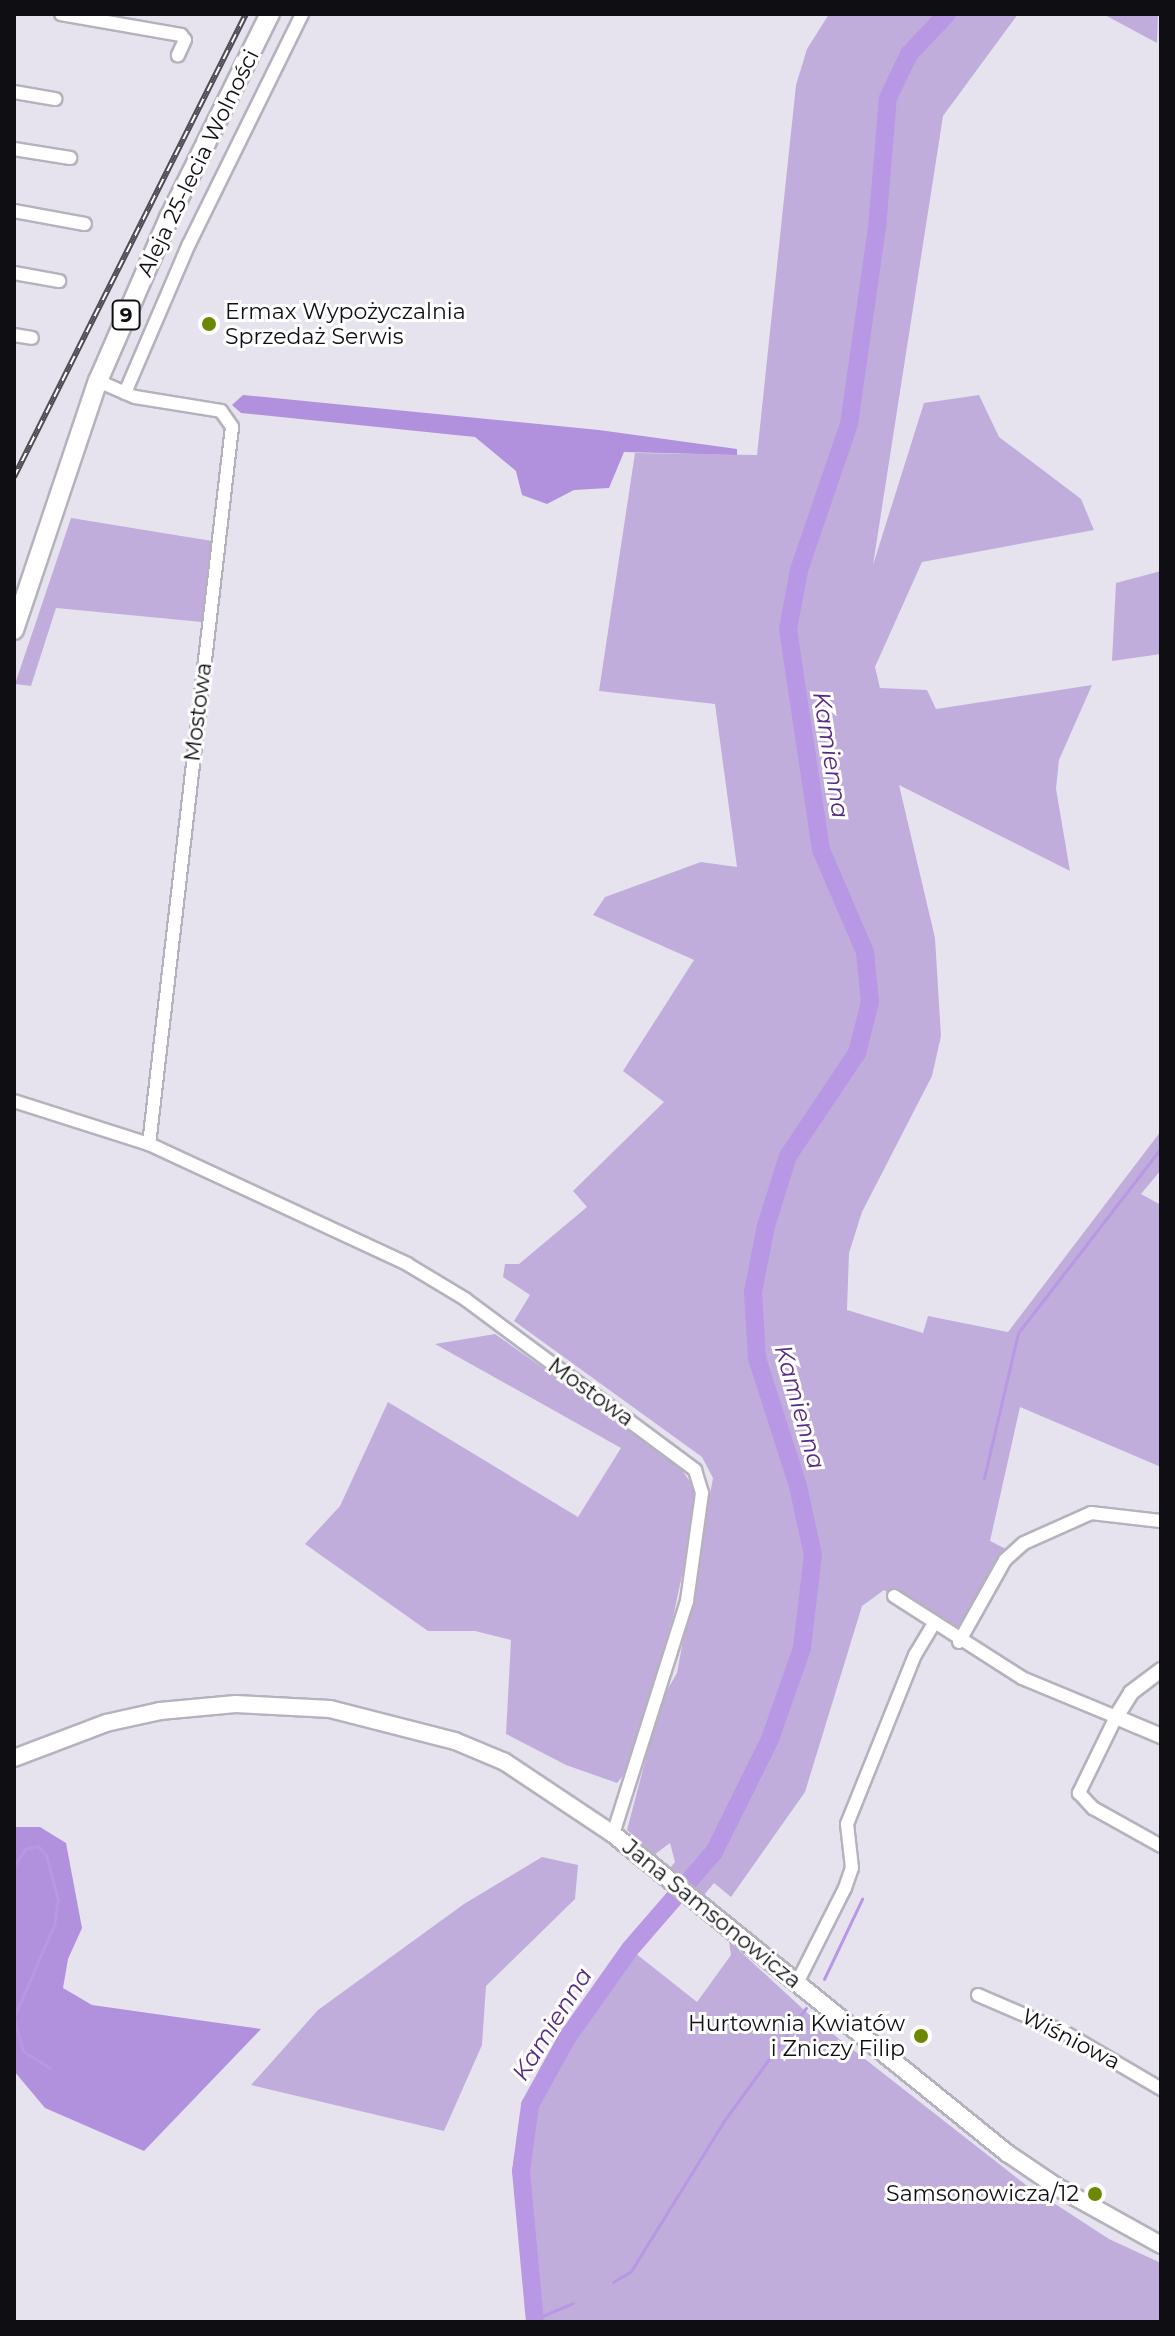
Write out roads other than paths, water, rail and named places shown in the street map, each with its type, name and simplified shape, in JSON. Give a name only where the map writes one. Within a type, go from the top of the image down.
[{"type":"main road","name":"Aleja 25-lecia Wolności","points":[[14,630],[98,381],[169,218],[270,14]]},
{"type":"main road","name":"Jana Samsonowicza","points":[[14,1758],[106,1723],[160,1711],[247,1704],[330,1709],[404,1724],[505,1762],[613,1834],[1007,2153],[1068,2194],[1161,2245]]},
{"type":"street","points":[[61,14],[181,35],[185,40],[178,55]]},
{"type":"street","points":[[125,393],[189,244],[302,14]]},
{"type":"street","points":[[14,92],[55,99]]},
{"type":"street","points":[[14,149],[70,158]]},
{"type":"street","points":[[14,211],[85,224]]},
{"type":"street","points":[[14,273],[59,281]]},
{"type":"street","points":[[14,335],[32,338]]},
{"type":"street","name":"Mostowa","points":[[98,381],[125,393],[221,411],[232,427],[149,1144]]},
{"type":"street","name":"Mostowa","points":[[14,1101],[149,1144],[327,1224],[437,1281],[695,1470],[702,1493],[687,1601],[613,1834]]},
{"type":"street","points":[[959,1642],[1005,1560],[1024,1543],[1091,1513],[1161,1521]]},
{"type":"street","points":[[894,1596],[959,1642],[1022,1678],[1161,1736]]},
{"type":"street","points":[[797,1983],[845,1888],[852,1868],[847,1824],[915,1655],[933,1625]]},
{"type":"street","points":[[1161,1670],[1131,1693],[1079,1793],[1093,1808],[1161,1846]]},
{"type":"street","name":"Wiśniowa","points":[[978,1995],[1064,2032],[1161,2089]]},
{"type":"waterway","name":"Kamienna","points":[[535,2322],[521,2171],[530,2105],[567,2038],[630,1949],[714,1852],[770,1739],[802,1648],[813,1555],[798,1486],[757,1358],[753,1292],[766,1226],[788,1156],[857,1053],[870,1002],[865,952],[821,850],[788,629],[799,570],[849,424],[877,228],[888,98],[909,54],[947,14]]},
{"type":"waterway","points":[[984,1478],[1018,1333],[1161,1148]]},
{"type":"waterway","points":[[14,1866],[25,1849],[38,1846],[46,1855],[58,1900],[54,1925],[14,2017]]},
{"type":"waterway","points":[[824,1979],[862,1899]]},
{"type":"waterway","points":[[613,2282],[631,2271],[726,2118],[806,2008]]},
{"type":"waterway","points":[[14,2018],[23,2051],[50,2068]]},
{"type":"waterway","points":[[535,2319],[573,2303]]},
{"type":"railway","points":[[14,477],[246,14]]},
{"type":"place","name":"Ermax Wypożyczalnia Sprzedaż Serwis","points":[[209,324]]},
{"type":"place","name":"Hurtownia Kwiatów i Zniczy Filip","points":[[921,2036]]},
{"type":"place","name":"Samsonowicza/12","points":[[1095,2194]]}]
